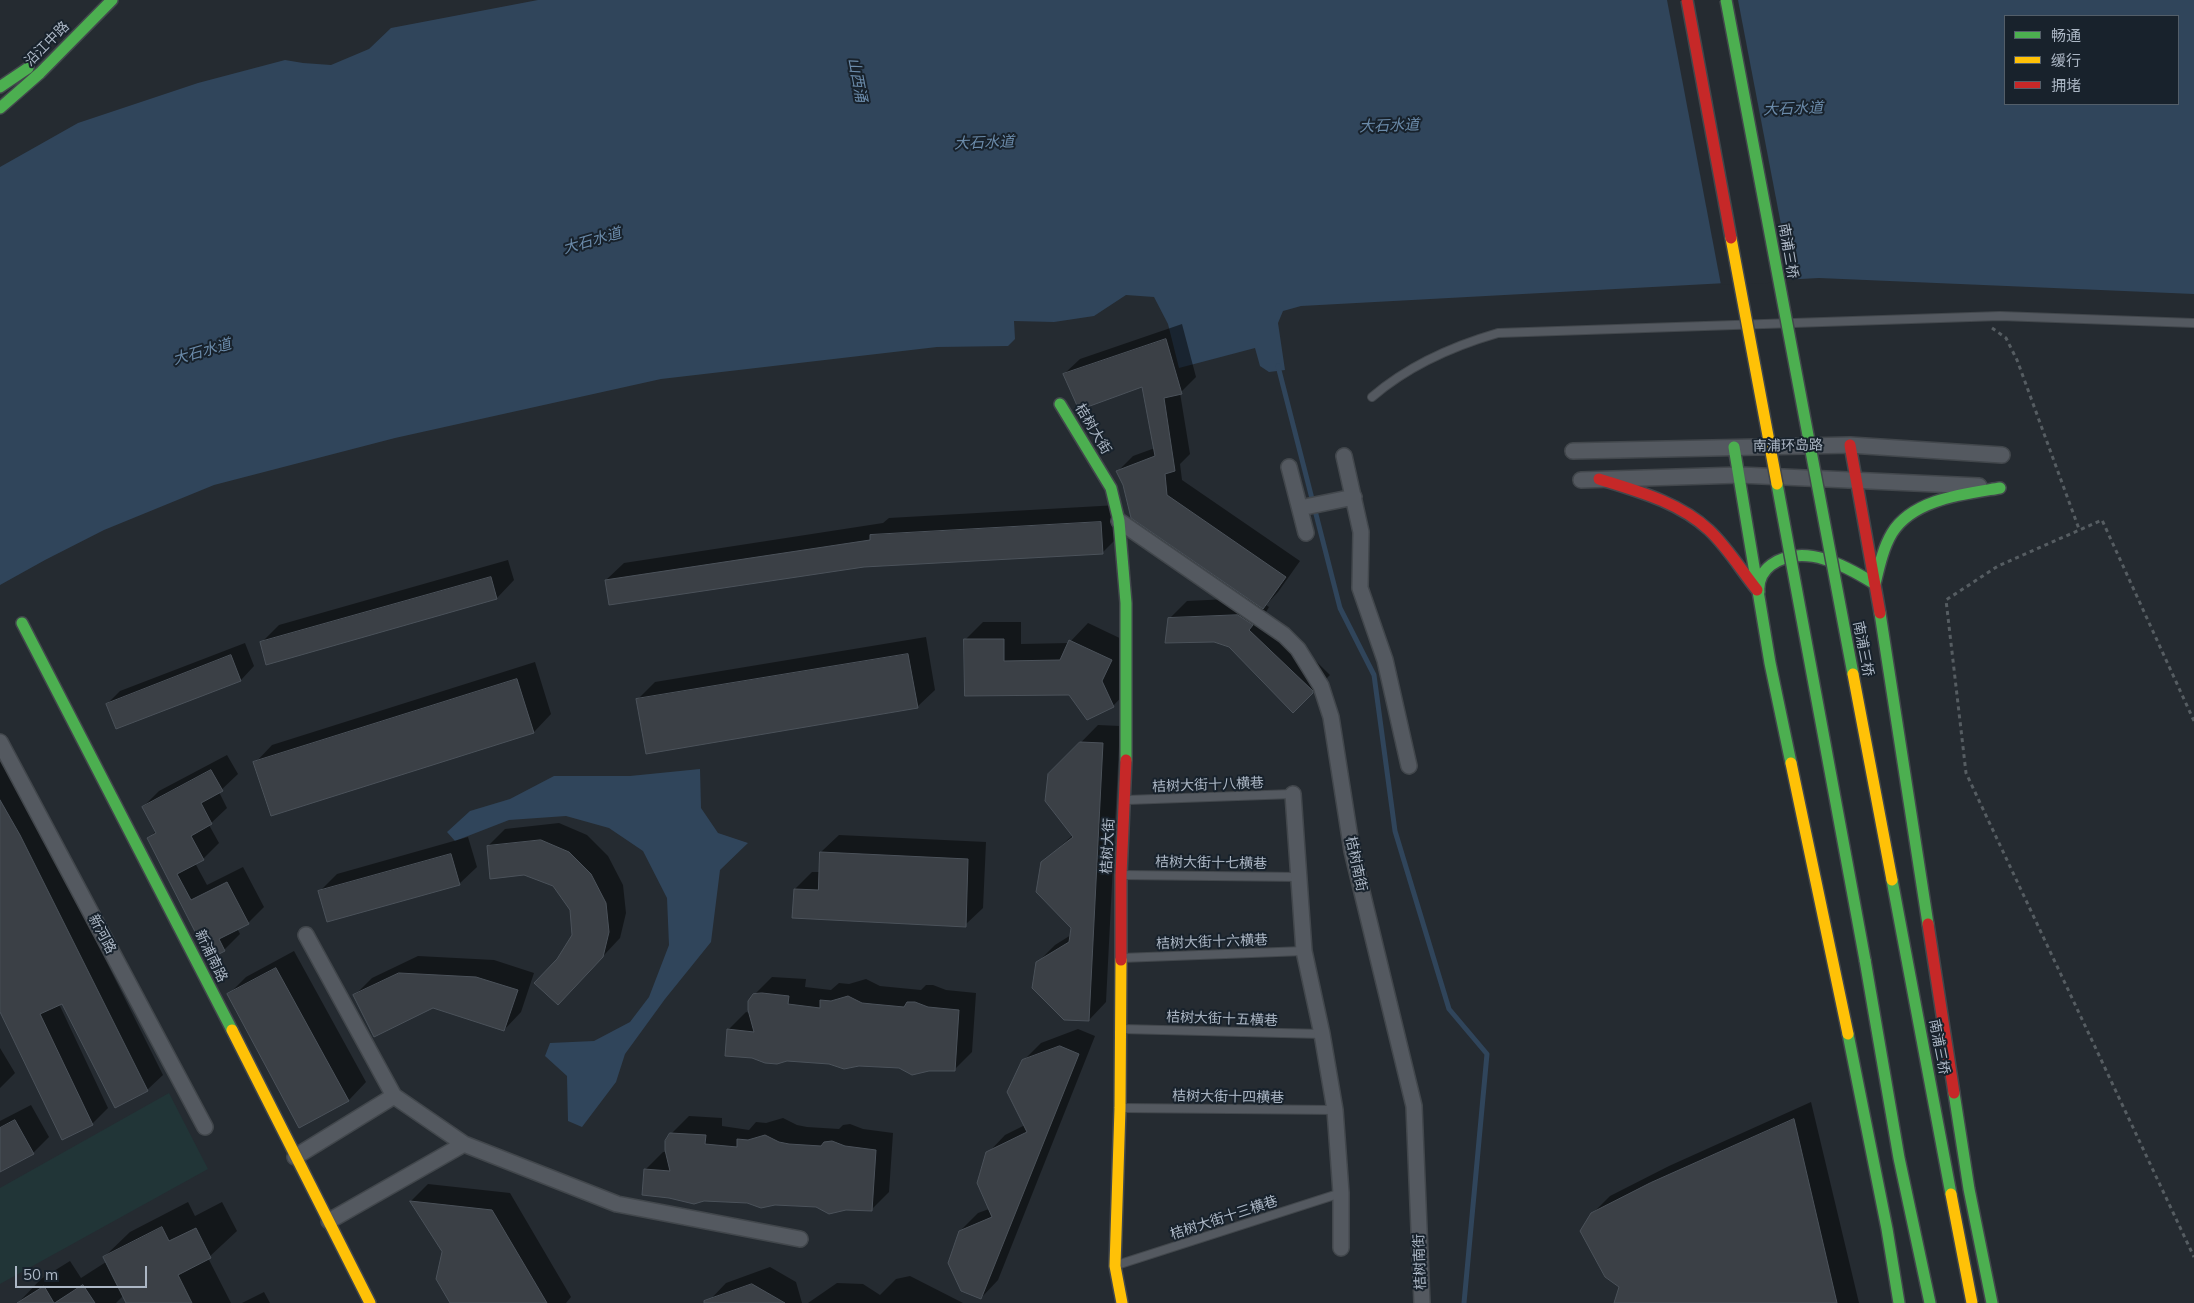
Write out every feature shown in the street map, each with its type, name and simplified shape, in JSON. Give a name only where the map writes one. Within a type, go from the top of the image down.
[{"type":"main road","points":[[83,28],[112,0]]},
{"type":"main road","points":[[1687,0],[1865,960],[1899,1158],[1930,1303]]},
{"type":"main road","name":"南浦三桥","points":[[1726,0],[1972,1303]]},
{"type":"main road","name":"沿江中路","points":[[0,87],[83,28]]},
{"type":"main road","name":"沿江中路","points":[[0,108],[40,73],[83,28]]},
{"type":"main road","name":"桔树大街","points":[[1060,404],[1111,488],[1119,521],[1126,603],[1125,800],[1121,875],[1120,1108],[1115,1266],[1122,1303]]},
{"type":"main road","points":[[1850,445],[1875,584],[1969,1188],[1992,1303]]},
{"type":"main road","points":[[1734,447],[1770,663],[1826,924],[1883,1210],[1898,1303]]},
{"type":"main road","points":[[1599,479],[1652,495],[1694,518],[1709,530],[1759,592]]},
{"type":"main road","points":[[1875,584],[1883,551],[1896,527],[1911,514],[1938,502],[2000,488]]},
{"type":"main road","points":[[1759,592],[1758,582],[1772,564],[1785,557],[1802,555],[1818,557],[1849,568],[1875,584]]},
{"type":"main road","name":"新浦南路","points":[[22,623],[370,1303]]},
{"type":"street","name":"南浦环岛路","points":[[1573,450],[1850,445],[2002,455]]},
{"type":"street","points":[[1344,456],[1361,532],[1360,588],[1385,660],[1409,766]]},
{"type":"street","points":[[1289,467],[1306,533]]},
{"type":"street","points":[[1581,480],[1740,475],[1855,479],[2000,488]]},
{"type":"street","points":[[1300,508],[1354,497]]},
{"type":"street","name":"桔树南街","points":[[1119,521],[1284,635],[1298,649],[1321,686],[1331,716],[1352,852],[1414,1106],[1422,1303]]},
{"type":"street","name":"新河路","points":[[0,742],[205,1126]]},
{"type":"street","points":[[1293,794],[1304,951],[1336,1110],[1341,1193],[1341,1248]]},
{"type":"street","points":[[306,935],[394,1096],[464,1144],[617,1204],[800,1239]]},
{"type":"street","points":[[295,1157],[394,1096]]},
{"type":"street","points":[[329,1221],[464,1144]]},
{"type":"lane","points":[[1372,397],[1394,378],[1465,343],[1498,333],[2000,316],[2194,323]]},
{"type":"lane","name":"桔树大街十八横巷","points":[[1125,800],[1293,794]]},
{"type":"lane","name":"桔树大街十七横巷","points":[[1121,875],[1300,877]]},
{"type":"lane","name":"桔树大街十六横巷","points":[[1121,958],[1304,951]]},
{"type":"lane","name":"桔树大街十五横巷","points":[[1120,1029],[1322,1034]]},
{"type":"lane","name":"桔树大街十四横巷","points":[[1120,1108],[1336,1110]]},
{"type":"lane","name":"桔树大街十三横巷","points":[[1115,1266],[1341,1193]]},
{"type":"path","points":[[1978,318],[2006,338],[2017,360],[2079,530]]},
{"type":"path","points":[[2194,721],[2102,520],[1998,566],[1946,600],[1966,773],[2194,1257]]},
{"type":"green space","points":[[169,1093],[208,1169],[0,1284],[0,1188]]},
{"type":"water","points":[[538,0],[2194,0],[2194,294],[1819,278],[1301,306],[1283,311],[1278,323],[1285,370],[1269,372],[1260,366],[1255,348],[1179,368],[1168,324],[1154,297],[1126,295],[1094,316],[1054,322],[1014,321],[1015,339],[1008,346],[937,347],[661,379],[395,438],[214,485],[104,530],[0,585],[0,167],[78,123],[198,83],[285,60],[331,65],[369,49],[391,28]]},
{"type":"water","points":[[700,769],[701,808],[718,833],[748,843],[720,870],[711,942],[665,999],[625,1054],[616,1082],[582,1127],[568,1121],[567,1076],[545,1056],[550,1043],[594,1041],[630,1022],[649,997],[669,945],[667,898],[643,851],[609,828],[566,816],[509,820],[455,841],[447,832],[470,811],[510,799],[554,776],[630,776]]},
{"type":"pier","points":[[1667,0],[1738,0],[1792,282],[1721,285]]},
{"type":"building","points":[[1166,339],[1182,394],[1164,398],[1175,471],[1165,474],[1167,495],[1286,577],[1263,609],[1131,518],[1123,485],[1116,471],[1155,456],[1142,387],[1079,410],[1063,374]]},
{"type":"building","points":[[1101,522],[1103,554],[864,567],[609,605],[605,580],[870,540],[870,535]]},
{"type":"building","points":[[491,577],[497,599],[266,665],[260,642]]},
{"type":"building","points":[[1238,615],[1253,625],[1249,630],[1313,691],[1293,713],[1229,647],[1214,642],[1165,643],[1168,618]]},
{"type":"building","points":[[964,639],[1004,639],[1004,661],[1060,660],[1069,640],[1112,660],[1102,681],[1114,707],[1087,720],[1069,695],[965,696]]},
{"type":"building","points":[[908,654],[918,708],[646,754],[636,699]]},
{"type":"building","points":[[231,655],[241,681],[116,729],[106,704]]},
{"type":"building","points":[[517,679],[534,733],[271,816],[253,762]]},
{"type":"building","points":[[1080,742],[1103,743],[1089,1021],[1064,1020],[1032,988],[1036,962],[1069,942],[1071,928],[1036,892],[1041,862],[1073,837],[1045,801],[1048,774]]},
{"type":"building","points":[[211,770],[223,791],[201,803],[212,824],[191,836],[204,860],[177,874],[191,900],[227,882],[249,924],[219,939],[225,951],[209,959],[147,838],[156,833],[142,807]]},
{"type":"building","points":[[0,800],[20,835],[148,1091],[115,1108],[62,1004],[40,1014],[93,1125],[62,1140],[0,1012]]},
{"type":"building","points":[[541,840],[569,852],[591,874],[606,903],[609,932],[603,957],[558,1005],[534,983],[557,959],[572,935],[570,910],[553,886],[524,875],[490,879],[487,846]]},
{"type":"building","points":[[820,852],[968,859],[966,927],[792,918],[794,889],[818,890]]},
{"type":"building","points":[[451,854],[460,885],[327,922],[318,891]]},
{"type":"building","points":[[276,968],[349,1101],[299,1128],[227,994]]},
{"type":"building","points":[[399,973],[476,977],[518,990],[504,1031],[433,1008],[374,1037],[353,995]]},
{"type":"building","points":[[753,994],[789,996],[788,1004],[820,1008],[820,1000],[831,1001],[848,996],[862,1003],[904,1007],[907,1002],[915,1002],[928,1007],[959,1010],[955,1071],[929,1071],[912,1075],[899,1068],[859,1066],[844,1069],[829,1064],[787,1061],[777,1064],[765,1063],[752,1058],[725,1056],[727,1029],[754,1032],[748,1010],[748,1001]]},
{"type":"building","points":[[1060,1046],[1079,1054],[981,1299],[961,1291],[948,1263],[959,1231],[992,1217],[977,1183],[986,1152],[1027,1132],[1007,1092],[1022,1060]]},
{"type":"building","points":[[1794,1119],[1837,1303],[1614,1303],[1619,1287],[1605,1277],[1580,1231],[1591,1213],[1650,1183]]},
{"type":"building","points":[[15,1120],[34,1154],[0,1172],[0,1128]]},
{"type":"building","points":[[670,1133],[706,1135],[705,1144],[737,1147],[737,1139],[748,1140],[765,1135],[779,1142],[789,1144],[821,1146],[824,1142],[832,1141],[845,1146],[876,1150],[872,1211],[846,1210],[829,1214],[816,1207],[775,1205],[761,1208],[747,1203],[704,1201],[694,1204],[669,1198],[642,1195],[644,1169],[670,1171],[665,1141]]},
{"type":"building","points":[[410,1201],[492,1210],[547,1303],[450,1303],[436,1279],[442,1252]]},
{"type":"building","points":[[162,1227],[169,1241],[196,1228],[211,1258],[178,1275],[192,1303],[126,1303],[103,1257]]},
{"type":"building","points":[[752,1284],[785,1303],[704,1303],[704,1301]]},
{"type":"building","points":[[83,1285],[95,1303],[54,1303]]},
{"type":"building","points":[[44,1286],[54,1303],[17,1303]]},
{"type":"waterway","points":[[1278,366],[1340,608],[1374,675],[1395,831],[1449,1009],[1487,1054],[1464,1303]]},
{"type":"traffic: fast","points":[[0,108],[40,73],[112,0]]},
{"type":"traffic: fast","points":[[1726,0],[1853,674]]},
{"type":"traffic: fast","points":[[0,87],[28,68]]},
{"type":"traffic: fast","points":[[1060,404],[1111,488],[1119,521],[1126,603],[1126,760]]},
{"type":"traffic: fast","points":[[1734,447],[1770,663],[1791,763]]},
{"type":"traffic: fast","points":[[1777,484],[1865,960]]},
{"type":"traffic: fast","points":[[1759,592],[1760,580],[1771,565],[1784,558],[1797,556],[1811,556],[1838,564],[1875,584],[1886,545],[1892,533],[1913,512],[1940,500],[2000,488]]},
{"type":"traffic: fast","points":[[1880,613],[1928,924]]},
{"type":"traffic: fast","points":[[22,623],[232,1030]]},
{"type":"traffic: fast","points":[[1892,880],[1951,1194]]},
{"type":"traffic: fast","points":[[1865,960],[1899,1158],[1930,1303]]},
{"type":"traffic: fast","points":[[1848,1034],[1887,1229],[1899,1303]]},
{"type":"traffic: fast","points":[[1954,1093],[1969,1189],[1992,1303]]},
{"type":"traffic: slow","points":[[1731,238],[1777,484]]},
{"type":"traffic: slow","points":[[1853,674],[1892,880]]},
{"type":"traffic: slow","points":[[1791,763],[1848,1034]]},
{"type":"traffic: slow","points":[[1121,960],[1120,1108],[1115,1266],[1122,1303]]},
{"type":"traffic: slow","points":[[232,1030],[370,1303]]},
{"type":"traffic: slow","points":[[1951,1194],[1972,1303]]},
{"type":"traffic: jam","points":[[1687,0],[1731,238]]},
{"type":"traffic: jam","points":[[1850,445],[1880,613]]},
{"type":"traffic: jam","points":[[1599,479],[1657,499],[1697,520],[1722,544],[1757,590]]},
{"type":"traffic: jam","points":[[1121,960],[1121,875],[1126,760]]},
{"type":"traffic: jam","points":[[1928,924],[1954,1093]]},
{"type":"water label","name":"山西涌","points":[[857,80]]},
{"type":"water label","name":"大石水道","points":[[1793,109]]},
{"type":"water label","name":"大石水道","points":[[1389,126]]},
{"type":"water label","name":"大石水道","points":[[984,143]]},
{"type":"water label","name":"大石水道","points":[[592,241]]},
{"type":"water label","name":"大石水道","points":[[202,352]]}]
